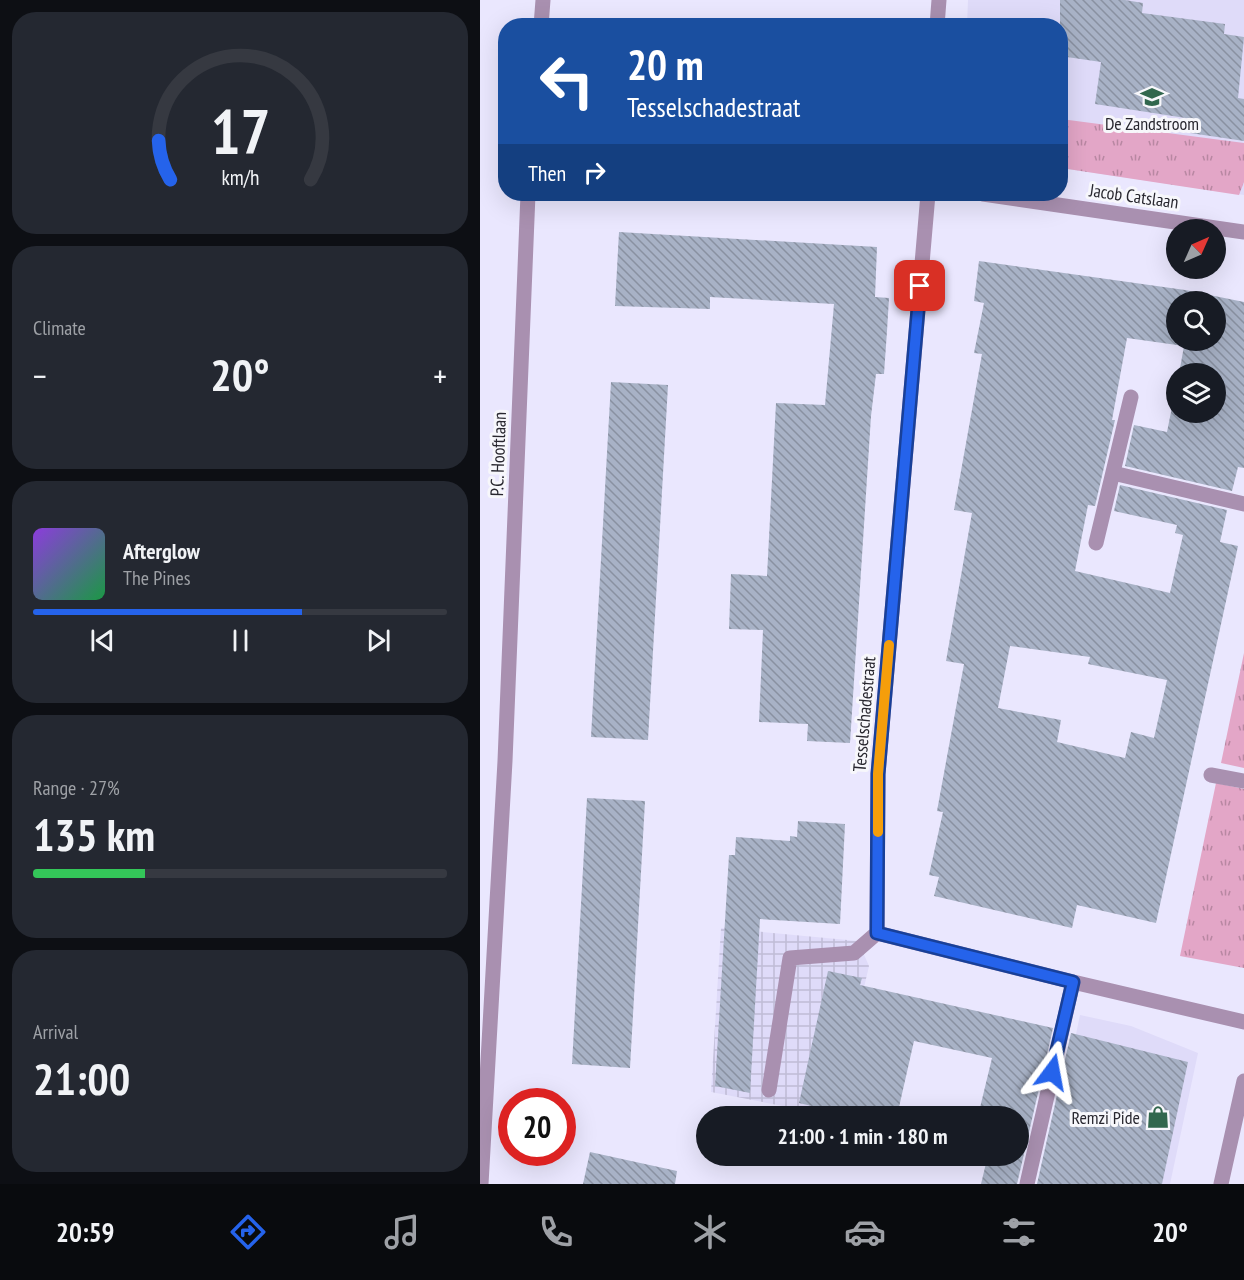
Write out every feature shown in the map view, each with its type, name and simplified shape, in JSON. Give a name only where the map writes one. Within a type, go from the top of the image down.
[{"type":"street","points":[[542,18],[543,0]]},
{"type":"street","points":[[938,18],[939,0]]},
{"type":"street","name":"P.C. Hooftlaan","points":[[481,1184],[505,761],[528,201]]},
{"type":"street","name":"Tesselschadestraat","points":[[877,933],[878,774],[927,201]]},
{"type":"street","name":"Jacob Catslaan","points":[[1031,201],[1244,232]]},
{"type":"street","points":[[1096,543],[1131,397]]},
{"type":"street","points":[[1113,473],[1244,504]]},
{"type":"street","points":[[1211,775],[1244,782]]},
{"type":"street","points":[[769,1090],[790,958],[854,954],[877,933],[1244,1022]]},
{"type":"street","points":[[1027,1184],[1073,982]]},
{"type":"street","points":[[1221,1184],[1244,1085]]},
{"type":"shaded area","name":"De Zandstroom","points":[[968,0],[1244,0],[1244,195],[1068,169],[1068,18],[967,18]]},
{"type":"shaded area","points":[[721,928],[858,941],[869,966],[836,1106],[783,1106],[711,1092]]},
{"type":"shaded area","points":[[1080,1015],[1131,1026],[1198,1053],[1170,1184],[1045,1184]]},
{"type":"green space","points":[[1068,120],[1244,143],[1244,182],[1239,195],[1068,169]]},
{"type":"green space","points":[[1244,653],[1244,768],[1221,763]]},
{"type":"green space","points":[[1216,783],[1244,789],[1244,968],[1180,956]]},
{"type":"building","points":[[1060,0],[1125,0],[1143,3],[1142,13],[1225,24],[1224,34],[1244,37],[1238,98],[1244,99],[1244,141],[1190,133],[1192,119],[1095,104],[1101,62],[1068,57],[1068,18],[1060,18]]},
{"type":"building","points":[[619,232],[877,247],[875,297],[889,298],[884,374],[876,374],[871,416],[850,743],[807,741],[808,724],[759,722],[763,630],[729,629],[731,574],[767,576],[776,403],[825,405],[834,304],[710,297],[710,309],[615,306]]},
{"type":"building","points":[[979,261],[1190,291],[1166,291],[1166,343],[1127,338],[1112,420],[1115,420],[1095,506],[1088,505],[1075,571],[1170,593],[1183,535],[1175,533],[1177,525],[1114,511],[1120,485],[1227,510],[1220,542],[1238,546],[1156,923],[1077,905],[1072,928],[934,896],[939,877],[929,875],[943,812],[937,811],[964,664],[946,661],[972,513],[954,510],[982,354],[974,353],[984,303],[974,301]],"holes":[[[1010,646],[1090,657],[1088,664],[1167,680],[1154,738],[1131,732],[1125,758],[1057,742],[1061,720],[998,708]]]},
{"type":"building","points":[[1226,298],[1244,302],[1244,468],[1238,467],[1232,491],[1125,466],[1134,425],[1167,432],[1169,423],[1226,423],[1226,363],[1181,363],[1183,351],[1226,351]]},
{"type":"building","points":[[611,382],[668,385],[648,740],[591,737]]},
{"type":"building","points":[[587,798],[645,801],[630,1068],[572,1064]]},
{"type":"building","points":[[798,821],[845,824],[840,924],[760,919],[750,1093],[715,1086],[729,855],[735,855],[736,837],[790,841],[790,836],[797,837]]},
{"type":"building","points":[[828,971],[862,978],[860,985],[1053,1028],[1029,1132],[1029,1106],[980,1106],[992,1058],[914,1041],[899,1106],[812,1106],[799,1103]]},
{"type":"building","points":[[1071,1033],[1188,1062],[1162,1184],[1037,1184]]},
{"type":"building","points":[[590,1152],[677,1171],[675,1184],[583,1184]]},
{"type":"building","points":[[985,1166],[1021,1166],[1017,1184],[981,1184]]},
{"type":"slow traffic","points":[[878,832],[878,774],[889,645]]},
{"type":"place","name":"De Zandstroom","points":[[1152,97]]},
{"type":"place","name":"Remzi Pide","points":[[1158,1117]]},
{"type":"route","points":[[920,286],[878,774],[877,933],[1073,982],[1052,1072]]}]
